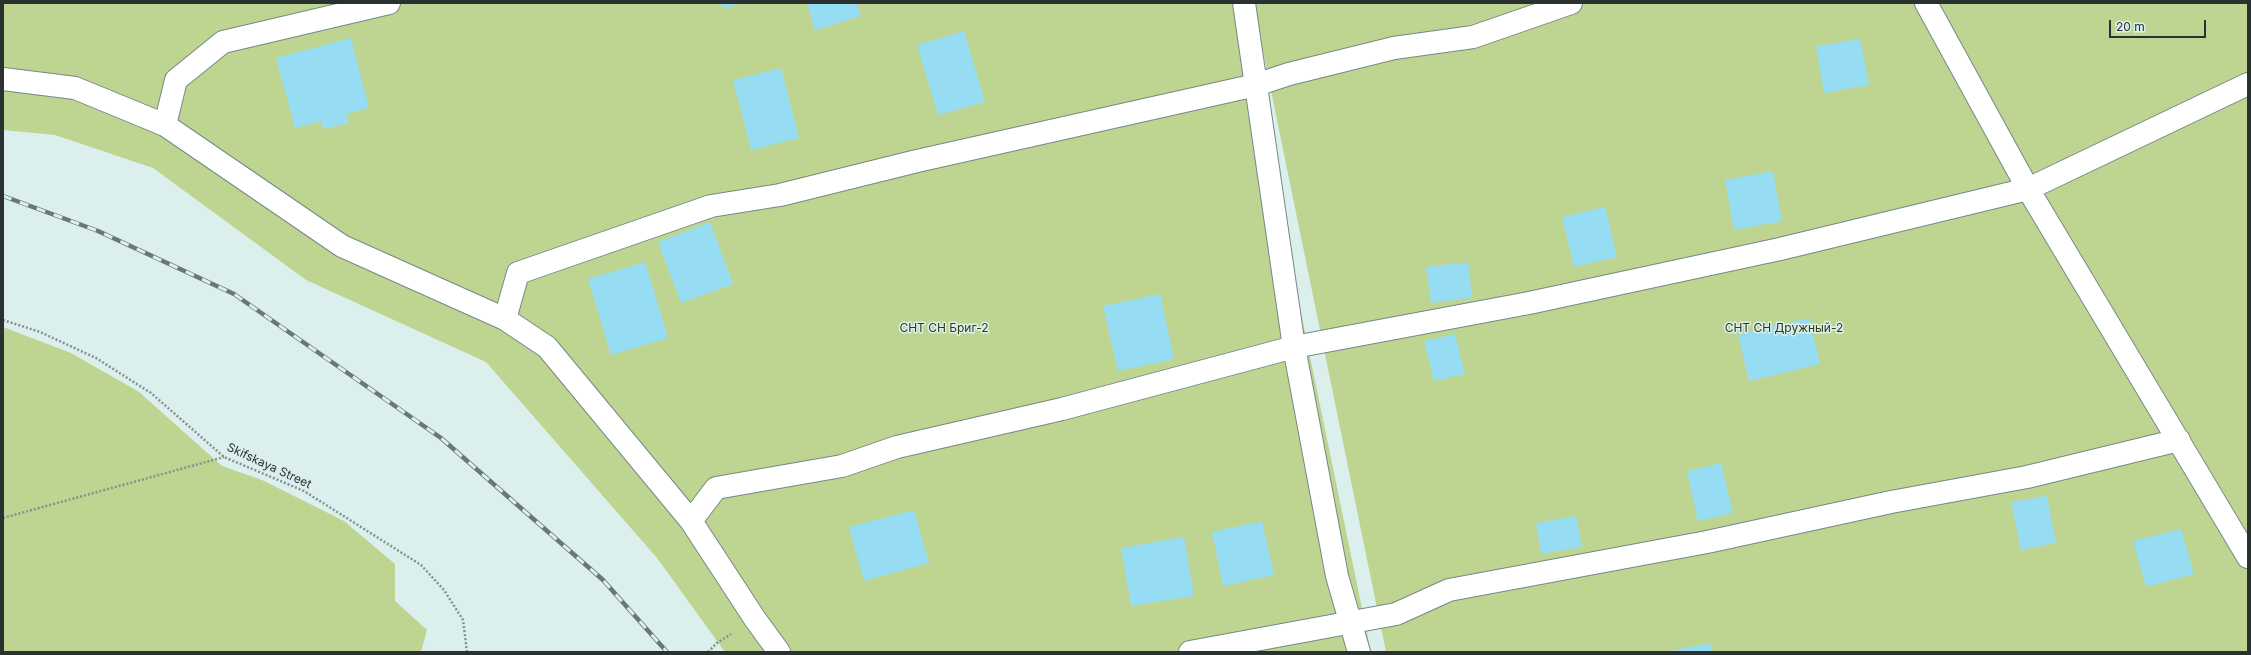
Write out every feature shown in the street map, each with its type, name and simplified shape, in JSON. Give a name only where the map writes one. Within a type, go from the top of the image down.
[{"type":"street","points":[[165,125],[176,80],[223,42],[389,3]]},
{"type":"street","points":[[1244,3],[1294,347],[1336,576],[1351,621],[1359,652]]},
{"type":"street","points":[[505,319],[518,273],[711,206],[780,195],[917,161],[1256,85],[1289,74],[1394,48],[1472,37],[1571,3]]},
{"type":"street","points":[[1926,3],[2028,189],[2248,557]]},
{"type":"street","points":[[3,79],[76,88],[165,125],[342,246],[505,319],[547,347],[691,520],[755,619],[780,652]]},
{"type":"street","points":[[691,520],[716,488],[842,466],[897,447],[1062,409],[1294,347],[1530,303],[1773,251],[2028,189],[2248,84]]},
{"type":"street","points":[[1190,652],[1351,621],[1396,614],[1449,590],[1707,542],[1891,502],[2027,477],[2179,440]]},
{"type":"path","name":"Skifskaya Street","points":[[3,320],[40,332],[96,358],[150,393],[224,457],[304,491],[421,565],[444,590],[463,620],[466,652]]},
{"type":"path","points":[[3,518],[224,457]]},
{"type":"green space","name":"СНТ СН Бриг-2","points":[[3,3],[1237,3],[1371,652],[725,652],[657,558],[486,362],[306,280],[153,168],[55,135],[3,130]]},
{"type":"green space","name":"СНТ СН Дружный-2","points":[[1253,3],[2248,3],[2248,652],[1386,652]]},
{"type":"green space","points":[[3,327],[71,353],[139,392],[222,466],[262,480],[344,521],[395,564],[395,601],[427,630],[421,652],[3,652]]},
{"type":"building","points":[[721,3],[741,3],[723,9]]},
{"type":"building","points":[[807,3],[857,3],[861,16],[815,30]]},
{"type":"building","points":[[964,31],[985,102],[938,115],[917,45]]},
{"type":"building","points":[[351,38],[369,108],[346,114],[349,123],[323,129],[321,121],[295,128],[276,58]]},
{"type":"building","points":[[1860,39],[1869,85],[1824,93],[1816,46]]},
{"type":"building","points":[[781,68],[799,138],[751,150],[733,80]]},
{"type":"building","points":[[1773,171],[1782,221],[1734,230],[1725,180]]},
{"type":"building","points":[[1605,207],[1617,257],[1574,267],[1562,217]]},
{"type":"building","points":[[710,222],[733,284],[681,303],[658,242]]},
{"type":"building","points":[[645,262],[668,338],[611,355],[588,279]]},
{"type":"building","points":[[1468,262],[1472,298],[1431,303],[1426,267]]},
{"type":"building","points":[[1160,294],[1174,359],[1118,371],[1103,306]]},
{"type":"building","points":[[1809,318],[1820,364],[1749,381],[1738,335]]},
{"type":"building","points":[[1455,334],[1465,374],[1434,381],[1424,341]]},
{"type":"building","points":[[1721,463],[1733,513],[1698,521],[1687,471]]},
{"type":"building","points":[[2047,496],[2056,543],[2021,550],[2011,502]]},
{"type":"building","points":[[914,510],[929,563],[864,581],[849,527]]},
{"type":"building","points":[[1576,516],[1582,547],[1541,554],[1536,523]]},
{"type":"building","points":[[1262,521],[1274,575],[1223,586],[1212,532]]},
{"type":"building","points":[[2181,529],[2194,574],[2146,587],[2133,541]]},
{"type":"building","points":[[1184,537],[1194,596],[1131,606],[1121,548]]},
{"type":"building","points":[[1710,643],[1712,652],[1674,652],[1674,650]]},
{"type":"railway","points":[[3,196],[98,231],[234,294],[441,438],[603,580],[667,652]]}]
